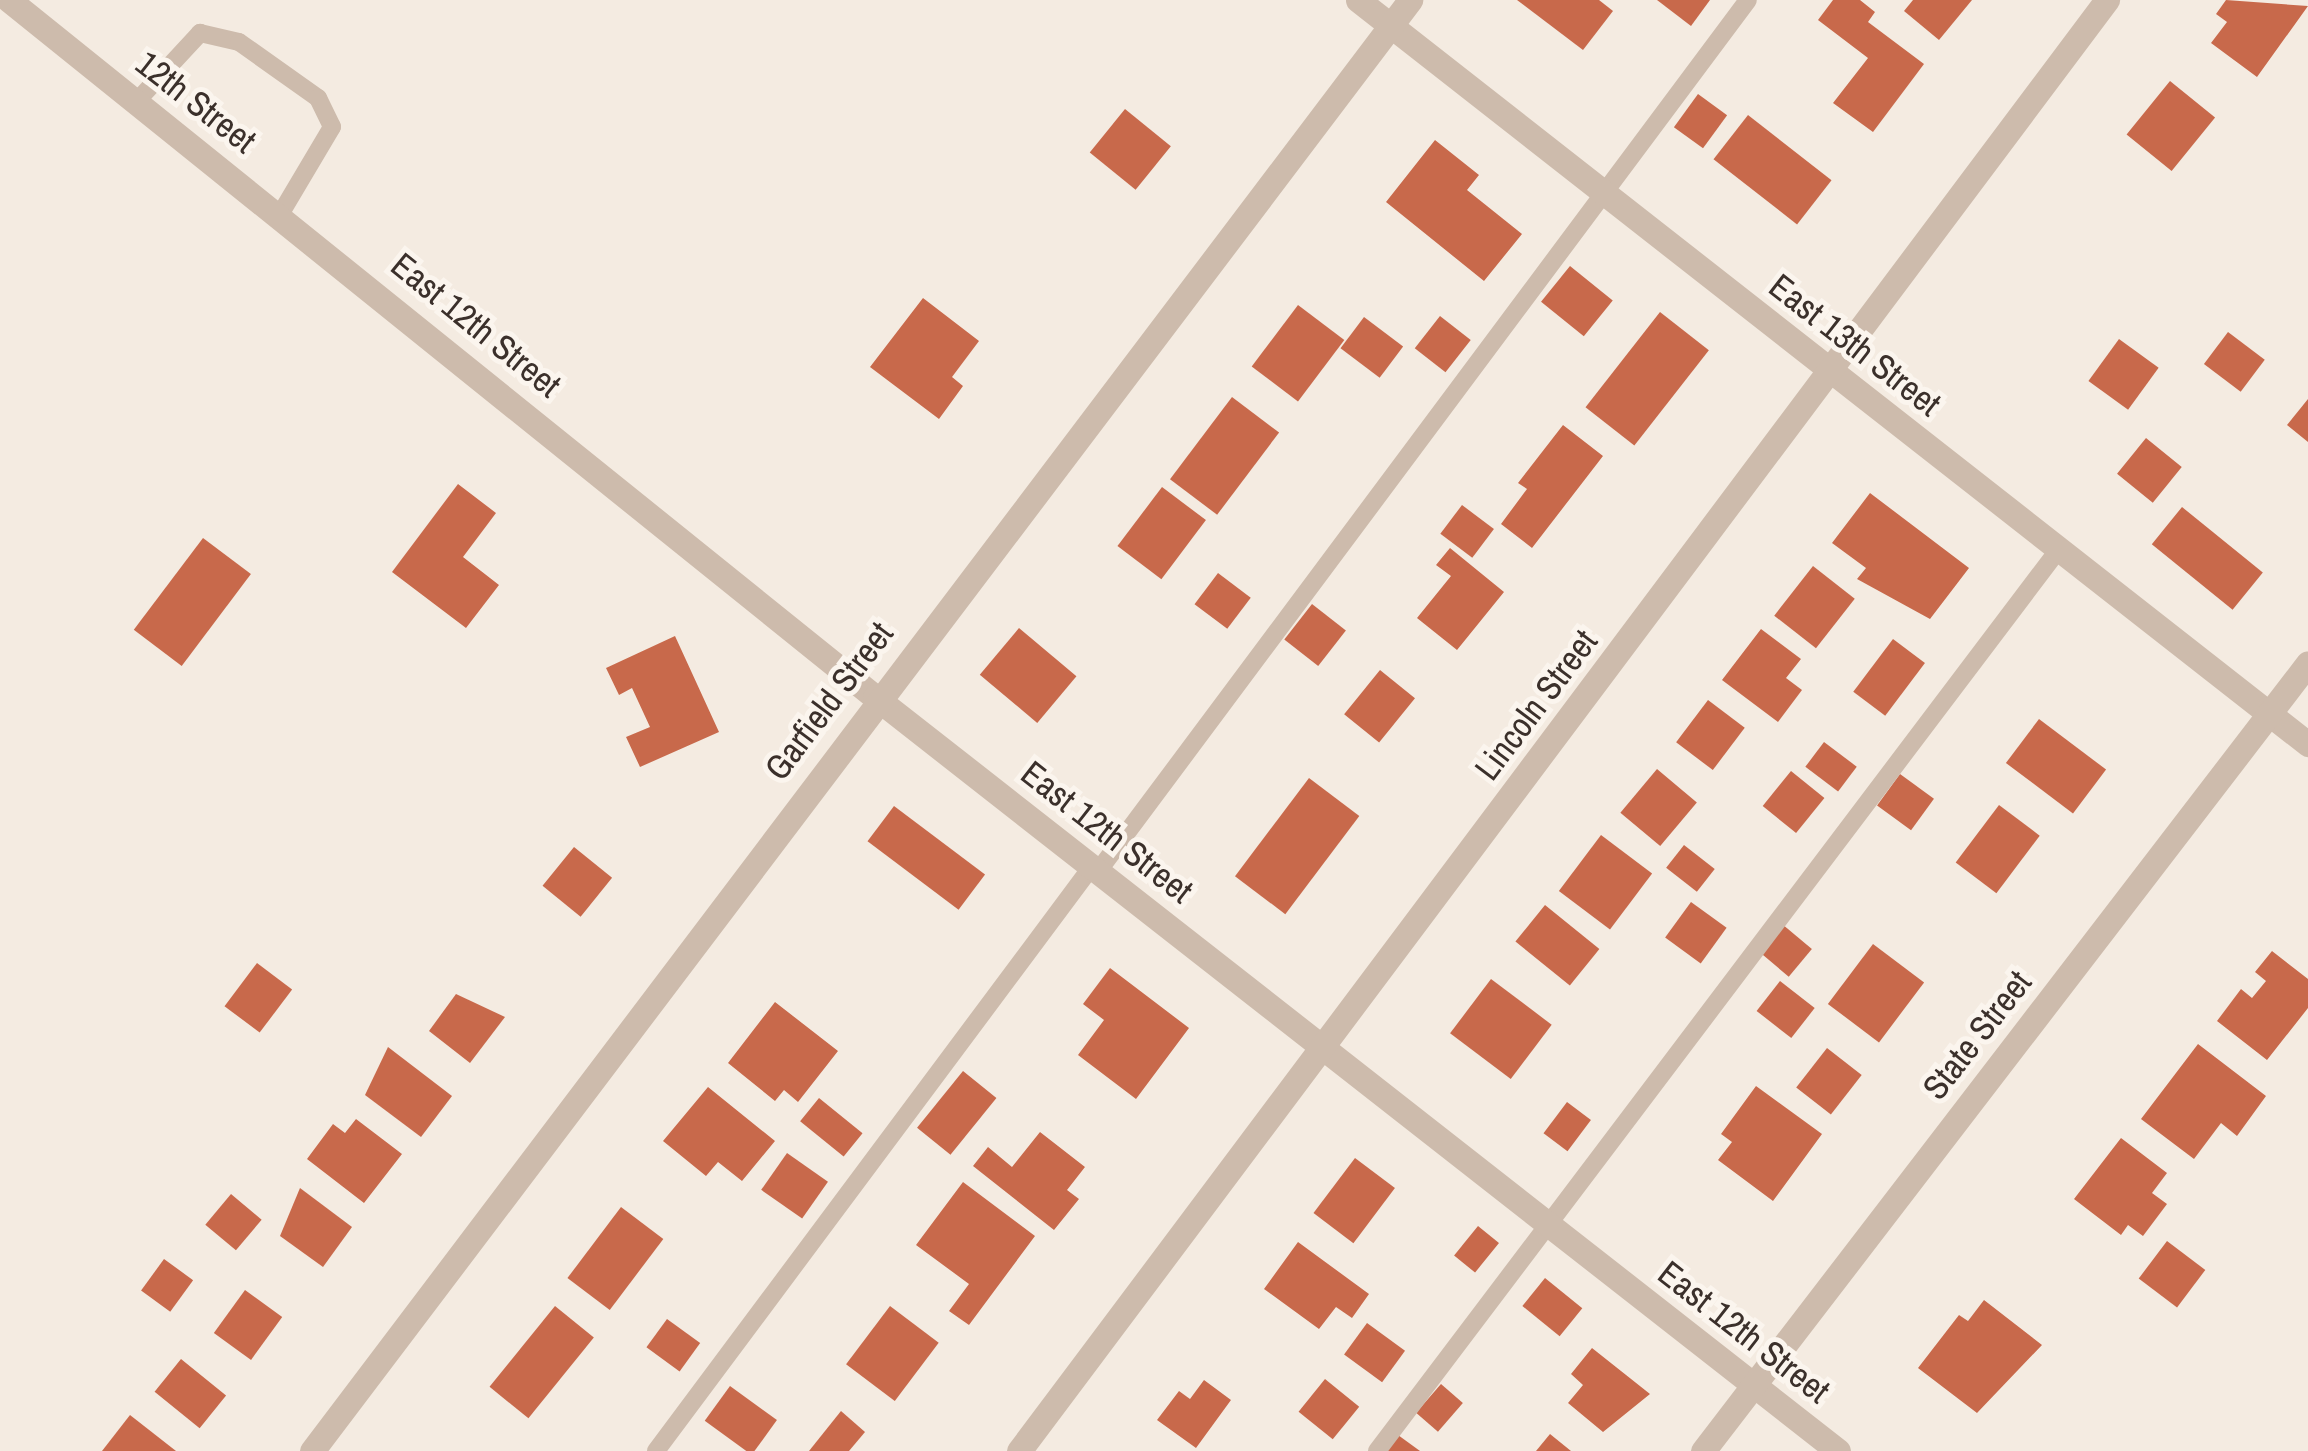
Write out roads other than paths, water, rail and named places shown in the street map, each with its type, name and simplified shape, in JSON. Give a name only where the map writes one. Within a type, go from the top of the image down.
[{"type":"street","name":"12th Street","points":[[8,0],[340,259]]},
{"type":"street","name":"East 13th Street","points":[[1358,0],[2308,744]]},
{"type":"street","name":"Garfield Street","points":[[312,1451],[875,697],[1410,0]]},
{"type":"street","name":"Lincoln Street","points":[[1019,1451],[2107,0]]},
{"type":"street","name":"East 12th Street","points":[[340,259],[875,697],[1326,1046],[1838,1451]]},
{"type":"street","name":"State Street","points":[[1703,1451],[2308,663]]},
{"type":"lane","points":[[656,1451],[1748,0]]},
{"type":"lane","points":[[137,100],[200,32],[239,42],[318,98],[332,127],[281,213]]},
{"type":"lane","points":[[1377,1451],[2059,549]]}]
